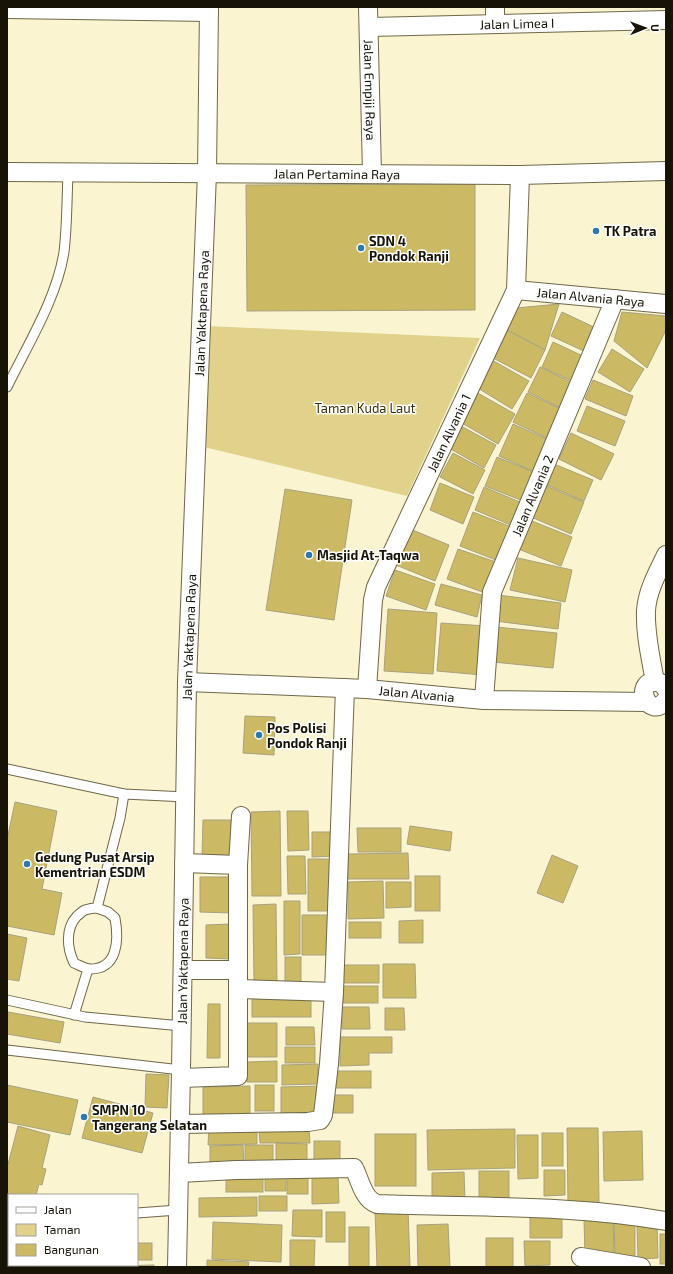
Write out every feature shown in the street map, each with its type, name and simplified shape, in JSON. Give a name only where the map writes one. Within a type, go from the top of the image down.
[{"type":"street","name":"Jalan Empiji Raya","points":[[368,7],[372,174]]},
{"type":"street","points":[[7,9],[51,8],[209,10]]},
{"type":"street","name":"Jalan Yaktapena Raya","points":[[177,1267],[187,682],[207,173],[209,10]]},
{"type":"street","name":"Jalan Limea I","points":[[369,27],[495,16],[663,16]]},
{"type":"street","name":"Jalan Pertamina Raya","points":[[7,172],[372,174],[409,178],[666,171]]},
{"type":"street","name":"Jalan Alvania 1","points":[[367,689],[373,600],[376,587],[516,290],[520,175]]},
{"type":"street","name":"Jalan Alvania Raya","points":[[516,290],[666,304]]},
{"type":"street","name":"Jalan Alvania 2","points":[[484,700],[492,592],[615,299]]},
{"type":"street","points":[[647,702],[644,697],[646,687],[650,683],[660,685],[648,632],[646,610],[652,587],[666,555]]},
{"type":"street","name":"Jalan Alvania","points":[[187,682],[367,689],[484,700],[647,702],[656,706],[661,705],[666,701]]},
{"type":"street","points":[[180,1124],[308,1122],[320,1120],[323,1114],[325,1106],[334,992],[345,688]]},
{"type":"street","points":[[181,1074],[238,1076],[238,865],[241,816]]},
{"type":"street","points":[[184,863],[238,865]]},
{"type":"street","points":[[183,970],[237,970]]},
{"type":"street","points":[[238,989],[334,992]]},
{"type":"street","points":[[179,1173],[236,1170],[354,1168],[367,1196],[372,1202],[377,1204],[574,1210],[639,1217],[666,1222]]},
{"type":"street","points":[[581,1257],[641,1267]]},
{"type":"lane","points":[[7,388],[47,306],[56,283],[64,252],[68,172]]},
{"type":"lane","points":[[7,768],[124,794],[186,797]]},
{"type":"lane","points":[[97,908],[120,818],[124,794]]},
{"type":"lane","points":[[97,908],[108,912],[115,918],[117,936],[115,951],[111,959],[104,967],[88,969],[74,963],[68,942],[69,930],[75,919],[83,910],[97,908]]},
{"type":"lane","points":[[74,1015],[88,969]]},
{"type":"lane","points":[[7,1000],[74,1015],[182,1026]]},
{"type":"lane","points":[[7,1050],[181,1074]]},
{"type":"lane","points":[[138,1213],[178,1210]]},
{"type":"green space","name":"Taman Kuda Laut","points":[[207,326],[480,338],[407,496],[204,447]]},
{"type":"building","name":"SDN 4 Pondok Ranji","points":[[475,184],[475,310],[247,311],[246,185]]},
{"type":"building","points":[[559,304],[545,350],[507,330],[516,308]]},
{"type":"building","points":[[562,312],[598,329],[586,352],[551,336]]},
{"type":"building","points":[[622,312],[666,316],[666,330],[647,368],[614,341]]},
{"type":"building","points":[[507,330],[545,350],[531,378],[493,358]]},
{"type":"building","points":[[553,342],[585,357],[574,382],[542,367]]},
{"type":"building","points":[[612,349],[644,369],[630,392],[598,372]]},
{"type":"building","points":[[492,360],[529,381],[512,409],[476,387]]},
{"type":"building","points":[[540,367],[575,384],[563,409],[528,392]]},
{"type":"building","points":[[593,380],[633,396],[626,416],[585,399]]},
{"type":"building","points":[[476,392],[515,414],[498,444],[460,422]]},
{"type":"building","points":[[527,393],[563,410],[549,439],[513,422]]},
{"type":"building","points":[[587,406],[625,421],[615,446],[577,431]]},
{"type":"building","points":[[513,424],[549,440],[535,472],[499,456]]},
{"type":"building","points":[[461,426],[496,445],[484,468],[449,448]]},
{"type":"building","points":[[571,433],[614,454],[601,480],[559,459]]},
{"type":"building","points":[[453,453],[485,470],[473,494],[440,477]]},
{"type":"building","points":[[497,457],[534,472],[523,501],[485,486]]},
{"type":"building","points":[[554,464],[593,480],[584,501],[545,484]]},
{"type":"building","points":[[440,483],[474,497],[463,524],[430,510]]},
{"type":"building","points":[[544,485],[584,502],[571,534],[531,517]]},
{"type":"building","points":[[484,487],[522,503],[513,526],[475,510]]},
{"type":"building","name":"Masjid At-Taqwa","points":[[285,489],[352,500],[334,620],[266,610]]},
{"type":"building","points":[[473,512],[514,528],[501,562],[460,546]]},
{"type":"building","points":[[527,519],[572,537],[561,566],[516,548]]},
{"type":"building","points":[[410,529],[449,545],[435,581],[396,565]]},
{"type":"building","points":[[458,549],[496,562],[485,593],[447,579]]},
{"type":"building","points":[[518,558],[572,570],[565,602],[510,590]]},
{"type":"building","points":[[395,570],[435,584],[426,610],[386,596]]},
{"type":"building","points":[[441,584],[482,595],[477,617],[435,605]]},
{"type":"building","points":[[498,595],[561,603],[558,629],[495,621]]},
{"type":"building","points":[[388,609],[437,613],[433,674],[384,671]]},
{"type":"building","points":[[441,623],[486,626],[482,675],[437,671]]},
{"type":"building","points":[[496,627],[557,633],[553,668],[493,662]]},
{"type":"building","name":"Pos Polisi Pondok Ranji","points":[[245,716],[275,717],[274,755],[243,753]]},
{"type":"building","name":"Gedung Pusat Arsip Kementrian ESDM","points":[[15,802],[57,811],[42,889],[62,893],[54,935],[7,926],[7,840]]},
{"type":"building","points":[[280,811],[281,896],[252,896],[251,812]]},
{"type":"building","points":[[287,811],[308,811],[309,850],[288,851]]},
{"type":"building","points":[[203,820],[231,820],[230,858],[202,857]]},
{"type":"building","points":[[410,826],[452,832],[450,851],[407,844]]},
{"type":"building","points":[[357,828],[401,828],[401,852],[358,852]]},
{"type":"building","points":[[312,832],[336,832],[336,856],[312,857]]},
{"type":"building","points":[[408,853],[409,879],[348,879],[348,854]]},
{"type":"building","points":[[552,855],[578,866],[563,903],[537,893]]},
{"type":"building","points":[[287,856],[305,856],[306,894],[288,894]]},
{"type":"building","points":[[308,859],[336,859],[335,911],[308,911]]},
{"type":"building","points":[[415,876],[440,876],[440,911],[415,911]]},
{"type":"building","points":[[200,877],[231,877],[231,913],[200,912]]},
{"type":"building","points":[[383,881],[384,918],[348,919],[348,882]]},
{"type":"building","points":[[386,882],[411,882],[411,907],[386,908]]},
{"type":"building","points":[[284,901],[300,901],[300,954],[284,955]]},
{"type":"building","points":[[276,904],[277,984],[254,984],[253,905]]},
{"type":"building","points":[[302,915],[331,915],[332,955],[302,955]]},
{"type":"building","points":[[423,920],[423,943],[399,943],[399,921]]},
{"type":"building","points":[[349,922],[381,922],[381,938],[349,938]]},
{"type":"building","points":[[231,924],[231,959],[206,958],[206,925]]},
{"type":"building","points":[[7,934],[27,938],[19,981],[7,979]]},
{"type":"building","points":[[285,957],[301,957],[301,989],[285,989]]},
{"type":"building","points":[[383,964],[415,964],[416,998],[383,998]]},
{"type":"building","points":[[342,965],[379,965],[379,983],[342,983]]},
{"type":"building","points":[[343,986],[378,986],[378,1003],[343,1003]]},
{"type":"building","points":[[252,995],[311,995],[311,1017],[252,1017]]},
{"type":"building","points":[[208,1004],[220,1004],[220,1058],[207,1058]]},
{"type":"building","points":[[342,1007],[369,1007],[370,1029],[342,1029]]},
{"type":"building","points":[[385,1008],[404,1008],[405,1030],[385,1030]]},
{"type":"building","points":[[8,1012],[64,1022],[60,1043],[7,1034]]},
{"type":"building","points":[[246,1023],[277,1023],[277,1057],[247,1057]]},
{"type":"building","points":[[286,1027],[314,1027],[315,1045],[286,1045]]},
{"type":"building","points":[[340,1037],[392,1037],[392,1053],[369,1053],[369,1065],[340,1066]]},
{"type":"building","points":[[285,1047],[315,1047],[315,1063],[285,1063]]},
{"type":"building","points":[[277,1061],[277,1082],[247,1082],[247,1062]]},
{"type":"building","points":[[318,1064],[318,1084],[282,1085],[282,1065]]},
{"type":"building","points":[[334,1071],[371,1071],[371,1088],[334,1088]]},
{"type":"building","points":[[146,1074],[169,1075],[167,1108],[145,1107]]},
{"type":"building","points":[[7,1085],[78,1100],[70,1135],[7,1122]]},
{"type":"building","points":[[255,1085],[274,1085],[274,1111],[255,1111]]},
{"type":"building","points":[[250,1086],[250,1116],[203,1117],[203,1087]]},
{"type":"building","points":[[321,1086],[321,1115],[281,1115],[281,1087]]},
{"type":"building","points":[[332,1095],[353,1095],[353,1113],[333,1113]]},
{"type":"building","points":[[93,1097],[153,1113],[142,1153],[82,1138]]},
{"type":"building","points":[[18,1126],[50,1135],[42,1168],[46,1169],[42,1185],[39,1184],[36,1194],[8,1194],[7,1200],[7,1168]]},
{"type":"building","points":[[209,1127],[257,1127],[257,1144],[208,1145]]},
{"type":"building","points":[[567,1128],[598,1128],[599,1204],[568,1205]]},
{"type":"building","points":[[259,1129],[309,1129],[310,1143],[260,1143]]},
{"type":"building","points":[[515,1129],[515,1168],[428,1170],[427,1130]]},
{"type":"building","points":[[642,1131],[643,1180],[604,1181],[603,1132]]},
{"type":"building","points":[[542,1133],[563,1133],[563,1166],[542,1166]]},
{"type":"building","points":[[375,1134],[416,1134],[416,1186],[375,1186]]},
{"type":"building","points":[[517,1135],[538,1135],[538,1178],[518,1179]]},
{"type":"building","points":[[314,1141],[340,1141],[340,1162],[314,1162]]},
{"type":"building","points":[[276,1143],[307,1144],[307,1164],[276,1164]]},
{"type":"building","points":[[243,1145],[244,1168],[210,1168],[210,1146]]},
{"type":"building","points":[[245,1145],[273,1145],[273,1166],[245,1166]]},
{"type":"building","points":[[544,1170],[565,1170],[565,1195],[544,1196]]},
{"type":"building","points":[[479,1171],[509,1171],[509,1198],[479,1198]]},
{"type":"building","points":[[464,1172],[465,1200],[432,1200],[432,1173]]},
{"type":"building","points":[[226,1173],[263,1173],[263,1192],[226,1192]]},
{"type":"building","points":[[287,1173],[308,1173],[308,1194],[287,1194]]},
{"type":"building","points":[[286,1174],[286,1191],[265,1191],[265,1175]]},
{"type":"building","points":[[338,1175],[339,1203],[312,1204],[312,1176]]},
{"type":"building","points":[[259,1196],[287,1196],[287,1211],[259,1211]]},
{"type":"building","points":[[257,1197],[257,1216],[199,1217],[199,1198]]},
{"type":"building","points":[[7,1203],[8,1240],[7,1240]]},
{"type":"building","points":[[408,1209],[410,1267],[377,1267],[375,1210]]},
{"type":"building","points":[[293,1210],[322,1210],[322,1237],[292,1236]]},
{"type":"building","points":[[326,1212],[345,1212],[345,1242],[326,1242]]},
{"type":"building","points":[[562,1214],[562,1238],[530,1238],[530,1215]]},
{"type":"building","points":[[613,1218],[614,1255],[585,1256],[584,1219]]},
{"type":"building","points":[[614,1221],[635,1221],[635,1256],[615,1256]]},
{"type":"building","points":[[213,1222],[282,1225],[281,1262],[212,1259]]},
{"type":"building","points":[[448,1224],[450,1267],[418,1267],[417,1225]]},
{"type":"building","points":[[657,1224],[658,1258],[638,1259],[637,1225]]},
{"type":"building","points":[[349,1227],[369,1227],[369,1267],[349,1267]]},
{"type":"building","points":[[660,1234],[666,1234],[666,1264],[660,1264]]},
{"type":"building","points":[[486,1238],[513,1238],[513,1267],[486,1267]]},
{"type":"building","points":[[290,1240],[315,1240],[314,1267],[290,1266]]},
{"type":"building","points":[[524,1241],[550,1241],[550,1265],[525,1266]]},
{"type":"building","points":[[138,1243],[152,1243],[152,1260],[138,1260]]},
{"type":"building","points":[[207,1260],[249,1262],[248,1267],[207,1267]]},
{"type":"building","points":[[154,1265],[154,1267],[117,1267],[117,1266]]},
{"type":"place","name":"TK Patra","points":[[596,231]]},
{"type":"place","name":"SDN 4 Pondok Ranji","points":[[361,248]]},
{"type":"place","name":"Masjid At-Taqwa","points":[[309,555]]},
{"type":"place","name":"Pos Polisi Pondok Ranji","points":[[259,735]]},
{"type":"place","name":"Gedung Pusat Arsip Kementrian ESDM","points":[[27,864]]},
{"type":"place","name":"SMPN 10 Tangerang Selatan","points":[[84,1117]]}]
